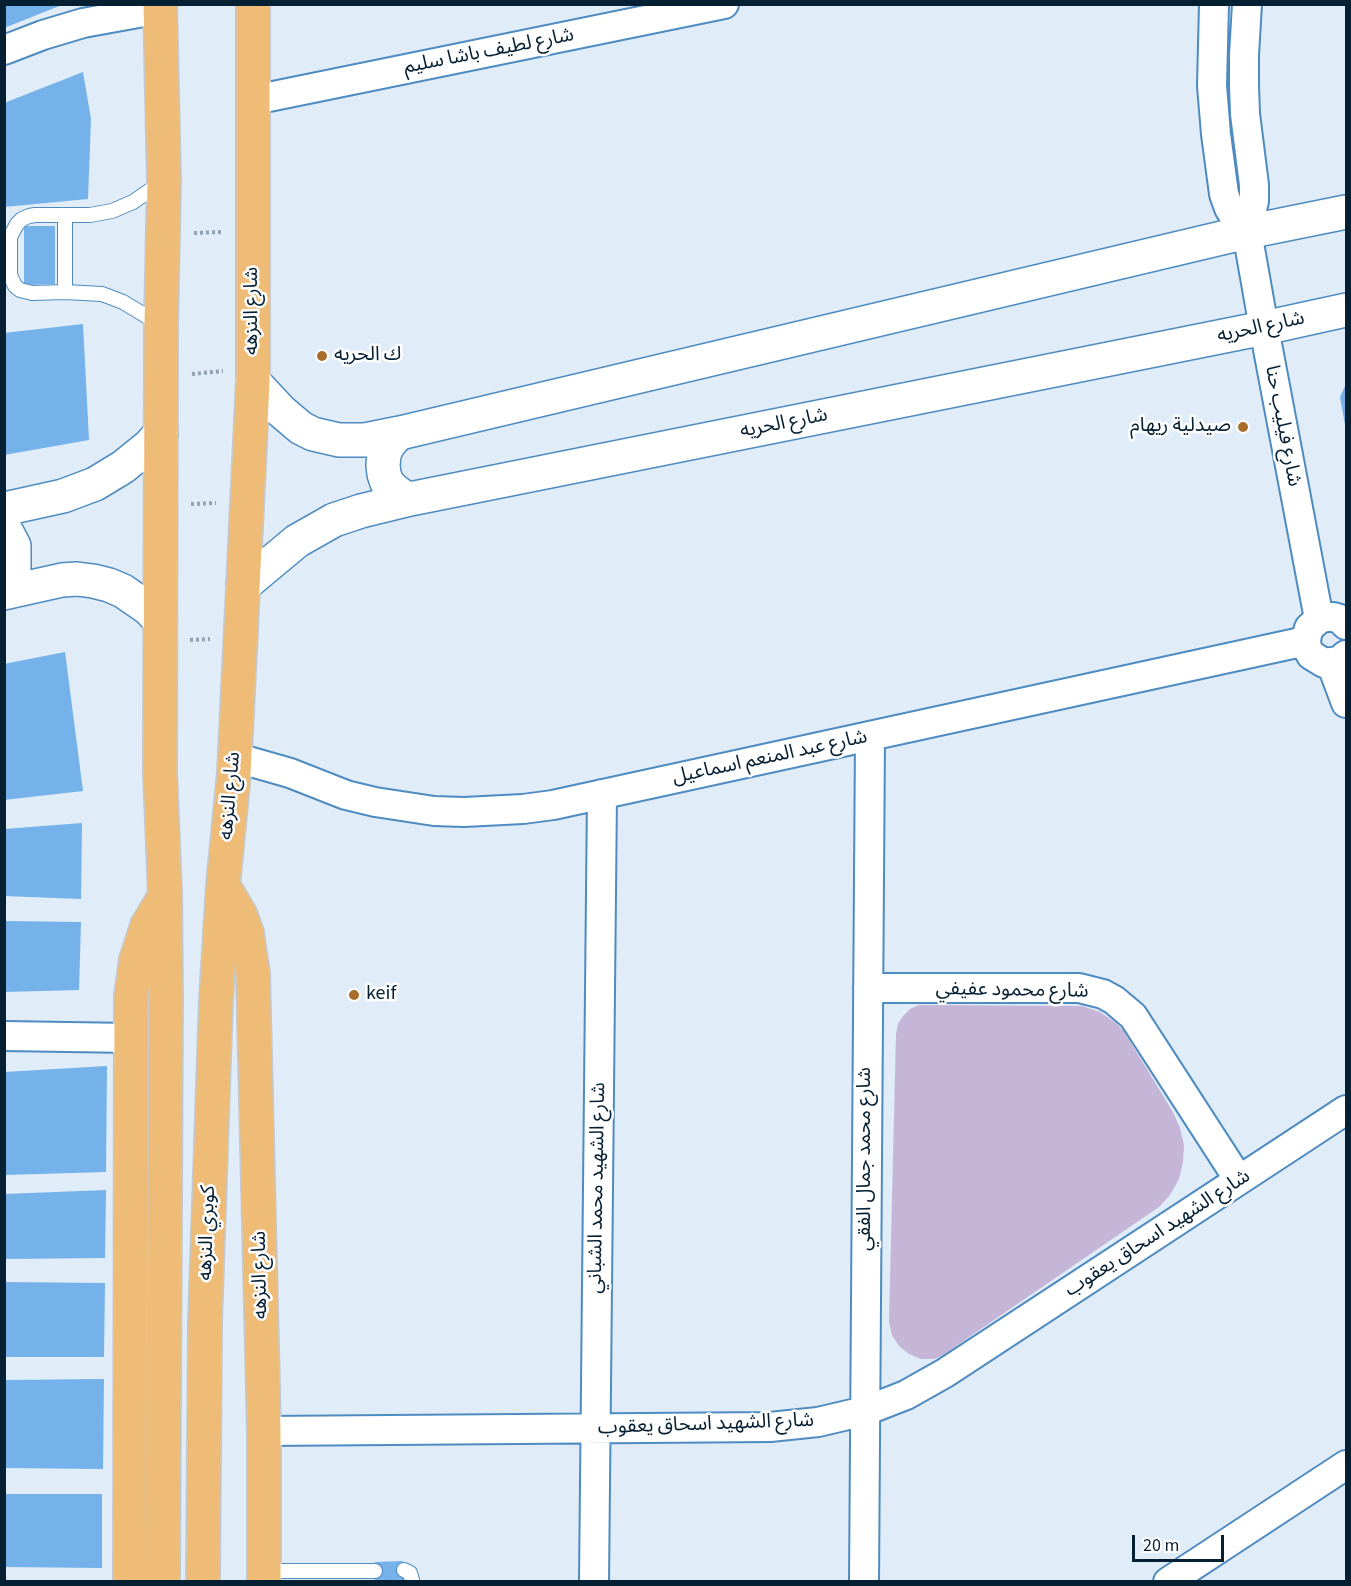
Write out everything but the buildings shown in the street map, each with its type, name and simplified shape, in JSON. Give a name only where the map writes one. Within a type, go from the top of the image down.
[{"type":"main road","name":"شارع النزهه","points":[[254,4],[253,375],[234,757],[223,885],[240,914],[247,933],[253,974],[264,1431],[264,1576]]},
{"type":"main road","points":[[160,7],[164,181],[161,325],[160,772],[166,998],[163,1581]]},
{"type":"main road","name":"كوبري النزهه","points":[[203,1581],[205,1322],[216,1000],[223,885]]},
{"type":"main road","points":[[130,1581],[131,996],[136,960],[147,926],[165,895]]},
{"type":"street","name":"شارع لطيف باشا سليم","points":[[254,100],[628,14],[724,4]]},
{"type":"street","name":"شارع فيليب حنا","points":[[1214,4],[1212,86],[1223,187],[1229,208],[1247,232]]},
{"type":"street","name":"شارع فيليب حنا","points":[[1247,4],[1244,55],[1245,114],[1254,185],[1254,201],[1247,232],[1312,630]]},
{"type":"street","points":[[4,50],[83,23],[160,7]]},
{"type":"street","points":[[253,375],[291,420],[313,434],[339,440],[365,440],[1247,232],[1347,212]]},
{"type":"street","name":"شارع الحريه","points":[[243,586],[297,541],[321,526],[347,515],[410,499],[1347,310]]},
{"type":"street","points":[[4,509],[63,496],[95,484],[123,467],[161,433]]},
{"type":"street","points":[[400,433],[387,447],[382,465],[387,483],[402,496],[410,499]]},
{"type":"street","points":[[4,527],[14,546],[15,557],[14,568],[4,588]]},
{"type":"street","points":[[4,593],[62,580],[93,581],[123,591],[149,609],[160,631]]},
{"type":"street","points":[[1347,625],[1340,619],[1326,617],[1312,630],[1307,648],[1311,655],[1324,663],[1339,659],[1347,703]]},
{"type":"street","name":"شارع عبد المنعم اسماعيل","points":[[234,757],[290,773],[356,797],[394,806],[434,811],[493,812],[523,809],[870,736],[1312,630]]},
{"type":"street","name":"شارع محمد جمال الفقي","points":[[864,1581],[870,736]]},
{"type":"street","name":"شارع الشهيد محمد الشباني","points":[[594,1581],[602,794]]},
{"type":"street","name":"شارع محمود عفيفي","points":[[868,988],[1079,988],[1103,994],[1124,1008],[1137,1022],[1239,1180]]},
{"type":"street","points":[[4,1036],[131,1038]]},
{"type":"street","name":"شارع الشهيد اسحاق يعقوب","points":[[264,1431],[794,1426],[865,1411],[906,1395],[945,1373],[1347,1110]]},
{"type":"street","points":[[1168,1581],[1347,1465]]},
{"type":"lane","points":[[161,325],[113,297],[91,293],[32,293],[20,290],[15,286],[10,275],[10,237],[22,219],[35,215],[90,215],[112,211],[133,202],[164,181]]},
{"type":"lane","points":[[65,215],[65,292]]},
{"type":"lane","points":[[264,1576],[340,1576],[375,1571]]},
{"type":"path","points":[[163,234],[253,231]]},
{"type":"path","points":[[161,376],[253,375]]},
{"type":"path","points":[[160,506],[247,501]]},
{"type":"path","points":[[160,631],[240,637]]},
{"type":"shaded area","points":[[919,1005],[1082,1006],[1100,1012],[1123,1030],[1173,1112],[1184,1145],[1179,1179],[1170,1195],[1159,1207],[946,1354],[934,1359],[921,1359],[909,1354],[899,1346],[892,1335],[889,1322],[896,1034],[903,1016],[910,1009]]},
{"type":"place","name":"ك الحريه","points":[[322,356]]},
{"type":"place","name":"صيدلية ريهام","points":[[1243,427]]},
{"type":"place","name":"keif","points":[[354,995]]}]
